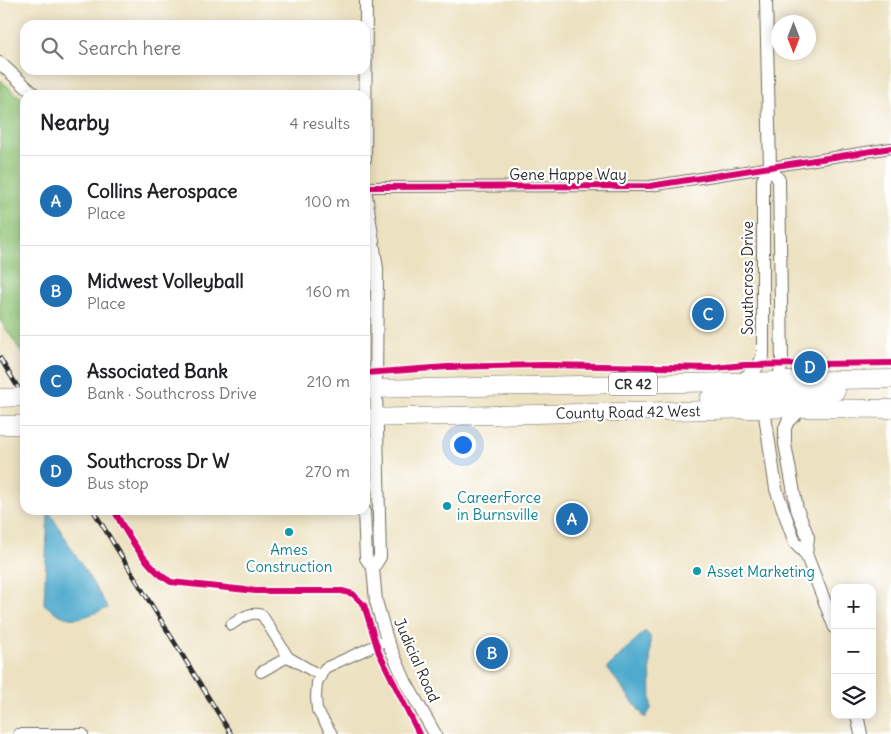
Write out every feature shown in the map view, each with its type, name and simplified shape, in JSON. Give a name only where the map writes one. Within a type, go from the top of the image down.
[{"type":"highway","name":"County Road 42 West","points":[[370,389],[739,381],[891,380]]},
{"type":"highway","points":[[643,411],[687,400],[756,396],[771,389],[778,381]]},
{"type":"highway","points":[[764,409],[788,395],[891,384]]},
{"type":"highway","points":[[0,398],[20,397]]},
{"type":"highway","name":"County Road 42 West","points":[[371,418],[803,408],[891,409]]},
{"type":"street","points":[[366,0],[366,20]]},
{"type":"street","name":"Southcross Drive","points":[[739,381],[753,372],[761,363],[762,355],[763,180],[770,166],[766,0]]},
{"type":"street","points":[[0,63],[30,90]]},
{"type":"street","points":[[365,90],[366,75]]},
{"type":"street","name":"Gene Happe Way","points":[[370,188],[650,186],[891,148]]},
{"type":"street","name":"Southcross Drive","points":[[770,166],[779,180],[782,362],[778,381]]},
{"type":"street","name":"Judicial Road","points":[[370,222],[377,269],[370,389],[380,557],[373,568]]},
{"type":"street","points":[[803,408],[788,421],[785,428],[785,444],[797,509],[808,537],[806,554]]},
{"type":"street","points":[[764,409],[776,489],[794,543],[806,554],[831,618]]},
{"type":"street","name":"Judicial Road","points":[[364,515],[366,558],[373,568],[376,601],[388,640],[406,683],[435,734]]},
{"type":"street","points":[[231,625],[247,615],[255,613],[262,615],[267,620],[288,657],[321,676]]},
{"type":"street","points":[[332,734],[317,710],[317,683],[325,668],[388,640]]},
{"type":"street","points":[[261,672],[288,657]]},
{"type":"street","points":[[858,719],[861,734]]},
{"type":"street","points":[[18,734],[83,734]]},
{"type":"green space","points":[[0,80],[20,97],[20,350],[0,320]]},
{"type":"water","points":[[48,515],[51,515],[108,608],[82,617],[68,618],[53,611],[44,604]]},
{"type":"water","points":[[645,631],[650,636],[651,709],[645,718],[607,668]]},
{"type":"railway","points":[[0,358],[20,391]]},
{"type":"railway","points":[[96,515],[231,734]]},
{"type":"cycle path","points":[[370,187],[650,186],[891,148]]},
{"type":"cycle path","points":[[370,373],[447,367],[544,365],[715,368],[744,365],[891,363]]},
{"type":"cycle path","points":[[117,515],[146,560],[171,582],[256,591],[342,591],[353,594],[364,605],[379,653],[419,734]]},
{"type":"place","name":"Associated Bank","points":[[708,314]]},
{"type":"place","name":"Southcross Dr W","points":[[810,367]]},
{"type":"place","name":"CareerForce in Burnsville","points":[[447,506]]},
{"type":"place","name":"Collins Aerospace","points":[[572,519]]},
{"type":"place","name":"Ames Construction","points":[[289,532]]},
{"type":"place","name":"Asset Marketing","points":[[697,571]]},
{"type":"place","name":"Midwest Volleyball","points":[[492,653]]}]
